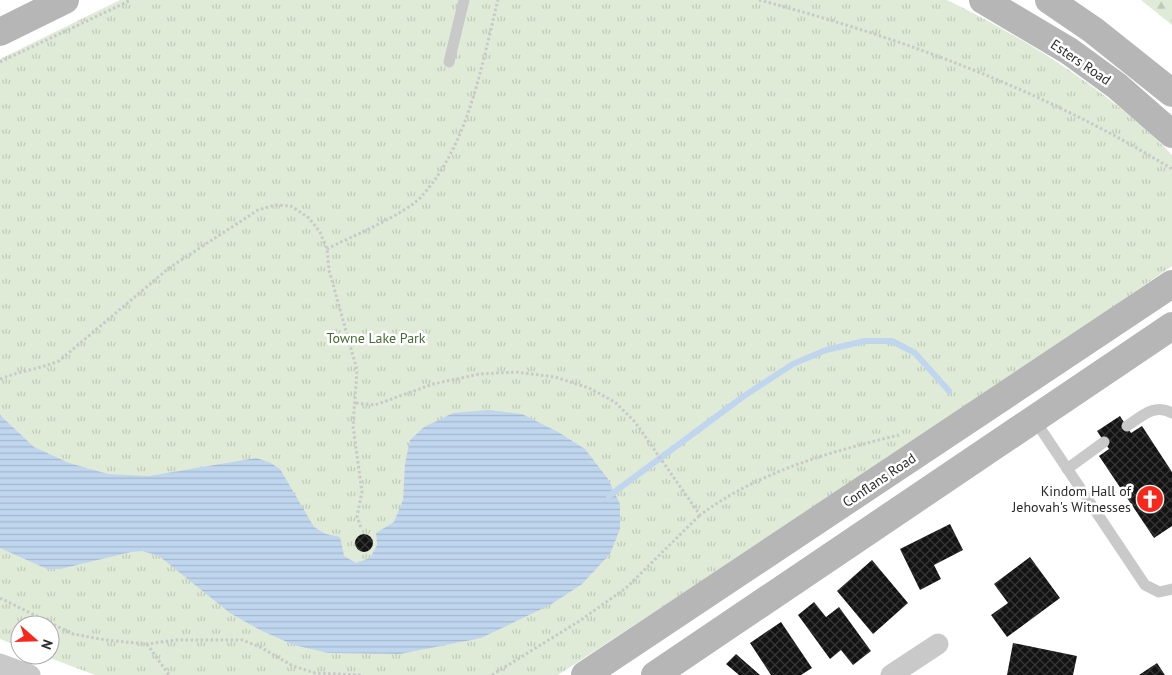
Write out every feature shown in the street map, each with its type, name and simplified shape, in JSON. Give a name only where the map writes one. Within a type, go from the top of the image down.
[{"type":"main road","points":[[0,32],[66,0]]},
{"type":"main road","name":"Esters Road","points":[[983,0],[1069,52],[1117,86],[1172,134]]},
{"type":"main road","points":[[1049,0],[1093,30],[1172,93]]},
{"type":"main road","name":"Conflans Road","points":[[585,675],[1172,284]]},
{"type":"main road","points":[[655,675],[1172,326]]},
{"type":"main road","points":[[1015,390],[1034,419]]},
{"type":"street","points":[[890,675],[938,644]]},
{"type":"street","points":[[0,664],[30,675]]},
{"type":"lane","points":[[449,62],[464,0]]},
{"type":"lane","points":[[1127,426],[1154,409],[1164,408],[1172,413]]},
{"type":"lane","points":[[1034,419],[1146,585],[1160,592],[1172,589]]},
{"type":"lane","points":[[1067,469],[1104,442]]},
{"type":"path","points":[[0,62],[131,0]]},
{"type":"path","points":[[327,248],[389,218],[420,198],[444,165],[459,138],[498,0]]},
{"type":"path","points":[[760,0],[896,40],[986,75],[1063,110],[1172,169]]},
{"type":"path","points":[[0,379],[40,369],[59,361],[169,268],[258,210],[275,205],[291,206],[309,218],[320,232],[327,248],[329,270],[356,370],[356,403],[353,426],[361,484],[357,516],[361,528]]},
{"type":"path","points":[[356,403],[375,405],[433,384],[480,374],[516,372],[547,376],[589,388],[615,402],[635,422],[700,515]]},
{"type":"path","points":[[492,675],[581,620],[626,588],[700,515],[723,498],[764,478],[815,458],[902,435]]},
{"type":"path","points":[[0,598],[74,634],[106,640],[146,644],[176,640],[242,640],[260,647],[293,666],[315,674],[363,675]]},
{"type":"path","points":[[146,644],[169,675]]},
{"type":"green space","name":"Towne Lake Park","points":[[120,0],[947,0],[1006,31],[1066,68],[1123,110],[1172,155],[1172,266],[979,399],[558,675],[95,675],[60,662],[60,615],[10,615],[10,643],[0,639],[0,59]]},
{"type":"green space","points":[[1141,0],[1172,0],[1172,25]]},
{"type":"water","points":[[488,410],[522,414],[558,432],[585,449],[608,479],[620,504],[620,529],[610,554],[582,584],[550,605],[481,638],[400,654],[328,653],[294,645],[262,631],[230,613],[159,556],[142,551],[131,552],[60,569],[47,569],[0,548],[0,415],[34,447],[69,463],[108,474],[149,476],[256,458],[269,462],[280,469],[314,527],[326,534],[340,537],[344,556],[356,563],[370,558],[377,545],[376,533],[394,522],[403,500],[405,464],[410,440],[424,427],[453,413]]},
{"type":"building","name":"Kindom Hall of Jehovah's Witnesses","points":[[1120,416],[1131,433],[1142,426],[1172,472],[1172,526],[1154,538],[1099,456],[1109,449],[1097,431]]},
{"type":"building","points":[[950,524],[963,550],[934,565],[941,579],[920,590],[900,549]]},
{"type":"building","points":[[364,534],[370,537],[373,543],[370,549],[364,552],[358,549],[355,543],[358,537]]},
{"type":"building","points":[[1030,557],[1060,598],[1007,637],[991,615],[1008,603],[994,584]]},
{"type":"building","points":[[872,560],[908,603],[873,634],[837,591]]},
{"type":"building","points":[[814,602],[826,617],[839,607],[871,651],[853,665],[841,650],[830,659],[798,615]]},
{"type":"building","points":[[781,622],[812,668],[801,675],[771,675],[750,643]]},
{"type":"building","points":[[1013,643],[1077,656],[1073,675],[1007,675]]},
{"type":"building","points":[[736,654],[760,675],[739,675],[726,664]]},
{"type":"building","points":[[1157,663],[1165,675],[1139,675]]},
{"type":"waterway","points":[[609,496],[744,396],[793,364],[826,350],[865,341],[892,341],[915,353],[949,391]]},
{"type":"place","name":"Kindom Hall of Jehovah's Witnesses","points":[[1150,499]]}]
